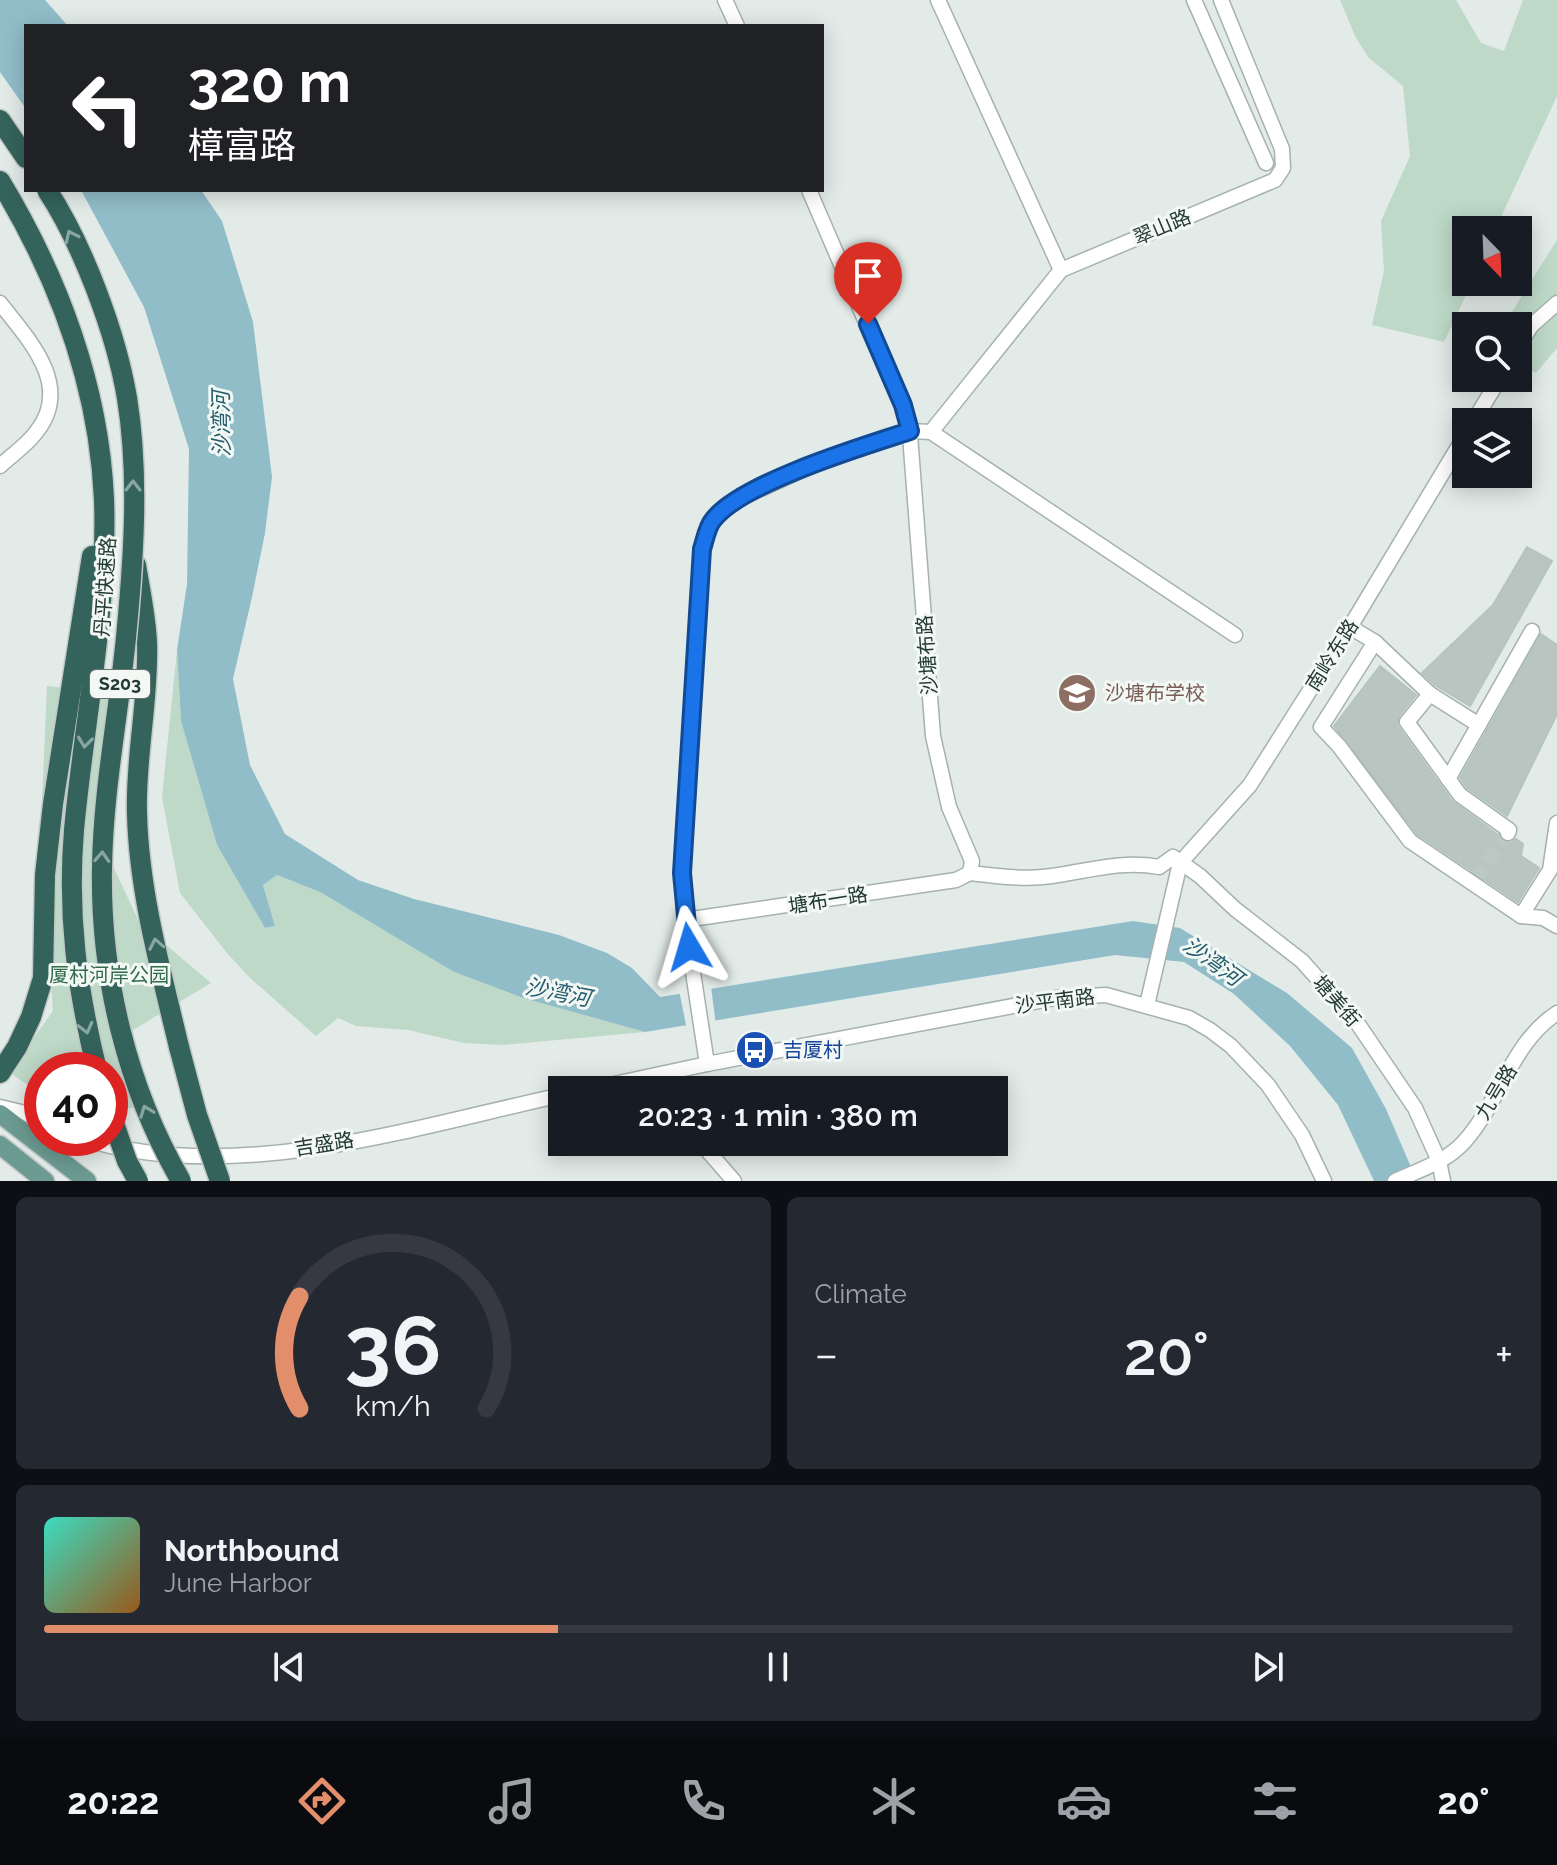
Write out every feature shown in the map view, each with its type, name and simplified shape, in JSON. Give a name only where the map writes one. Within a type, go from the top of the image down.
[{"type":"highway","points":[[0,120],[24,155]]},
{"type":"highway","name":"丹平快速路","points":[[0,181],[50,273],[78,353],[96,423],[104,499],[102,592],[74,833],[72,908],[74,962],[93,1052]]},
{"type":"highway","name":"丹平快速路","points":[[48,192],[89,275],[117,356],[127,398],[133,465],[133,542],[127,629],[106,793],[102,869],[106,945],[117,1012],[136,1084],[159,1143],[181,1181]]},
{"type":"highway","points":[[0,1073],[26,1027],[43,978],[45,875],[53,804],[92,562],[94,496],[89,424],[78,353]]},
{"type":"highway","points":[[133,542],[147,642],[137,814],[142,867],[161,974],[179,1047],[197,1115],[220,1181]]},
{"type":"highway","points":[[125,1156],[138,1181]]},
{"type":"main road","points":[[0,1114],[87,1181]]},
{"type":"main road","points":[[0,1145],[45,1181]]},
{"type":"street","points":[[725,0],[736,24]]},
{"type":"street","points":[[938,0],[1061,270]]},
{"type":"street","points":[[1194,0],[1266,163]]},
{"type":"street","name":"翠山路","points":[[931,432],[1061,270],[1275,180],[1283,168],[1282,149],[1221,0]]},
{"type":"street","name":"沙塘布路","points":[[810,192],[903,405],[910,431],[933,736],[949,807],[972,861],[970,873]]},
{"type":"street","points":[[0,303],[33,345],[50,378],[49,409],[37,432],[0,466]]},
{"type":"street","points":[[1532,325],[1557,303]]},
{"type":"street","points":[[651,1076],[707,1064],[685,926],[682,873],[702,549],[711,521],[734,501],[840,453],[910,431],[931,432],[1235,635]]},
{"type":"street","name":"南岭东路","points":[[1180,863],[1250,785],[1452,457]]},
{"type":"street","points":[[1350,627],[1375,642],[1430,694],[1479,725]]},
{"type":"street","points":[[1448,779],[1532,631]]},
{"type":"street","points":[[1321,727],[1375,642]]},
{"type":"street","points":[[1430,694],[1407,722],[1460,795],[1509,830],[1508,833]]},
{"type":"street","points":[[1291,720],[1321,727],[1339,746],[1410,841],[1474,881],[1521,916],[1543,918],[1557,926]]},
{"type":"street","points":[[1521,916],[1550,870],[1557,823]]},
{"type":"street","name":"塘布一路","points":[[685,926],[956,880],[970,873],[1050,876],[1106,866],[1159,867],[1173,857],[1180,863]]},
{"type":"street","points":[[1147,1005],[1180,863]]},
{"type":"street","name":"塘美街","points":[[1180,863],[1302,961],[1358,1024],[1415,1108],[1443,1181]]},
{"type":"street","name":"沙平南路","points":[[707,1064],[1055,998],[1106,995],[1189,1018],[1231,1046],[1251,1065],[1286,1110],[1324,1181]]},
{"type":"street","name":"九号路","points":[[1395,1181],[1434,1163],[1465,1141],[1531,1035],[1557,1013]]},
{"type":"street","name":"吉盛路","points":[[128,1148],[186,1157],[241,1156],[369,1137],[548,1098]]},
{"type":"street","points":[[0,1107],[24,1113]]},
{"type":"street","points":[[712,1156],[734,1181]]},
{"type":"green space","points":[[1340,0],[1456,0],[1481,43],[1504,51],[1523,0],[1557,0],[1557,96],[1501,216],[1452,216],[1452,296],[1465,296],[1458,312],[1452,312],[1452,325],[1444,342],[1372,325],[1384,271],[1381,221],[1410,156],[1403,86],[1369,58],[1356,38]]},
{"type":"green space","points":[[1557,240],[1557,348],[1536,373],[1532,371],[1532,312],[1512,312],[1522,296],[1532,296],[1532,280]]},
{"type":"green space","points":[[177,650],[181,721],[217,845],[265,928],[275,926],[263,885],[277,875],[320,892],[454,972],[523,998],[645,1032],[503,1045],[464,1043],[408,1030],[356,1026],[338,1018],[316,1036],[250,978],[180,893],[162,797]]},
{"type":"green space","name":"厦村河岸公园","points":[[47,686],[112,693],[98,812],[114,868],[139,922],[211,983],[133,1030],[141,1107],[128,1108],[128,1052],[24,1052],[24,1082],[9,1072],[53,1011],[41,824]]},
{"type":"water","points":[[0,0],[45,0],[66,24],[24,24],[24,106],[0,72]]},
{"type":"water","name":"沙湾河","points":[[82,192],[202,192],[222,221],[253,322],[272,477],[265,533],[233,679],[250,765],[285,834],[358,880],[414,899],[559,935],[607,953],[632,968],[660,997],[1133,921],[1180,928],[1287,993],[1352,1048],[1386,1109],[1417,1181],[1374,1181],[1338,1105],[1290,1046],[1234,994],[1184,962],[1115,955],[645,1032],[523,998],[454,972],[320,892],[277,875],[263,885],[275,926],[265,928],[217,845],[181,721],[177,650],[187,584],[189,449],[144,307]]},
{"type":"pier","points":[[711,986],[716,1026],[687,1030],[679,990]]},
{"type":"building","points":[[1527,547],[1552,561],[1470,706],[1435,685],[1422,673],[1493,605]]},
{"type":"building","points":[[1541,634],[1557,645],[1557,714],[1507,816],[1467,788],[1460,778]]},
{"type":"building","points":[[1380,666],[1416,695],[1399,716],[1397,725],[1452,801],[1504,842],[1511,843],[1516,839],[1523,844],[1521,856],[1539,868],[1518,902],[1417,834],[1334,726]]},
{"type":"tunnel","points":[[1475,879],[1508,833]]},
{"type":"place","name":"沙塘布学校","points":[[1077,693]]},
{"type":"place","name":"吉厦村","points":[[755,1050]]},
{"type":"route","points":[[689,947],[682,873],[702,549],[711,521],[734,501],[840,453],[910,431],[903,405],[868,324]]}]
